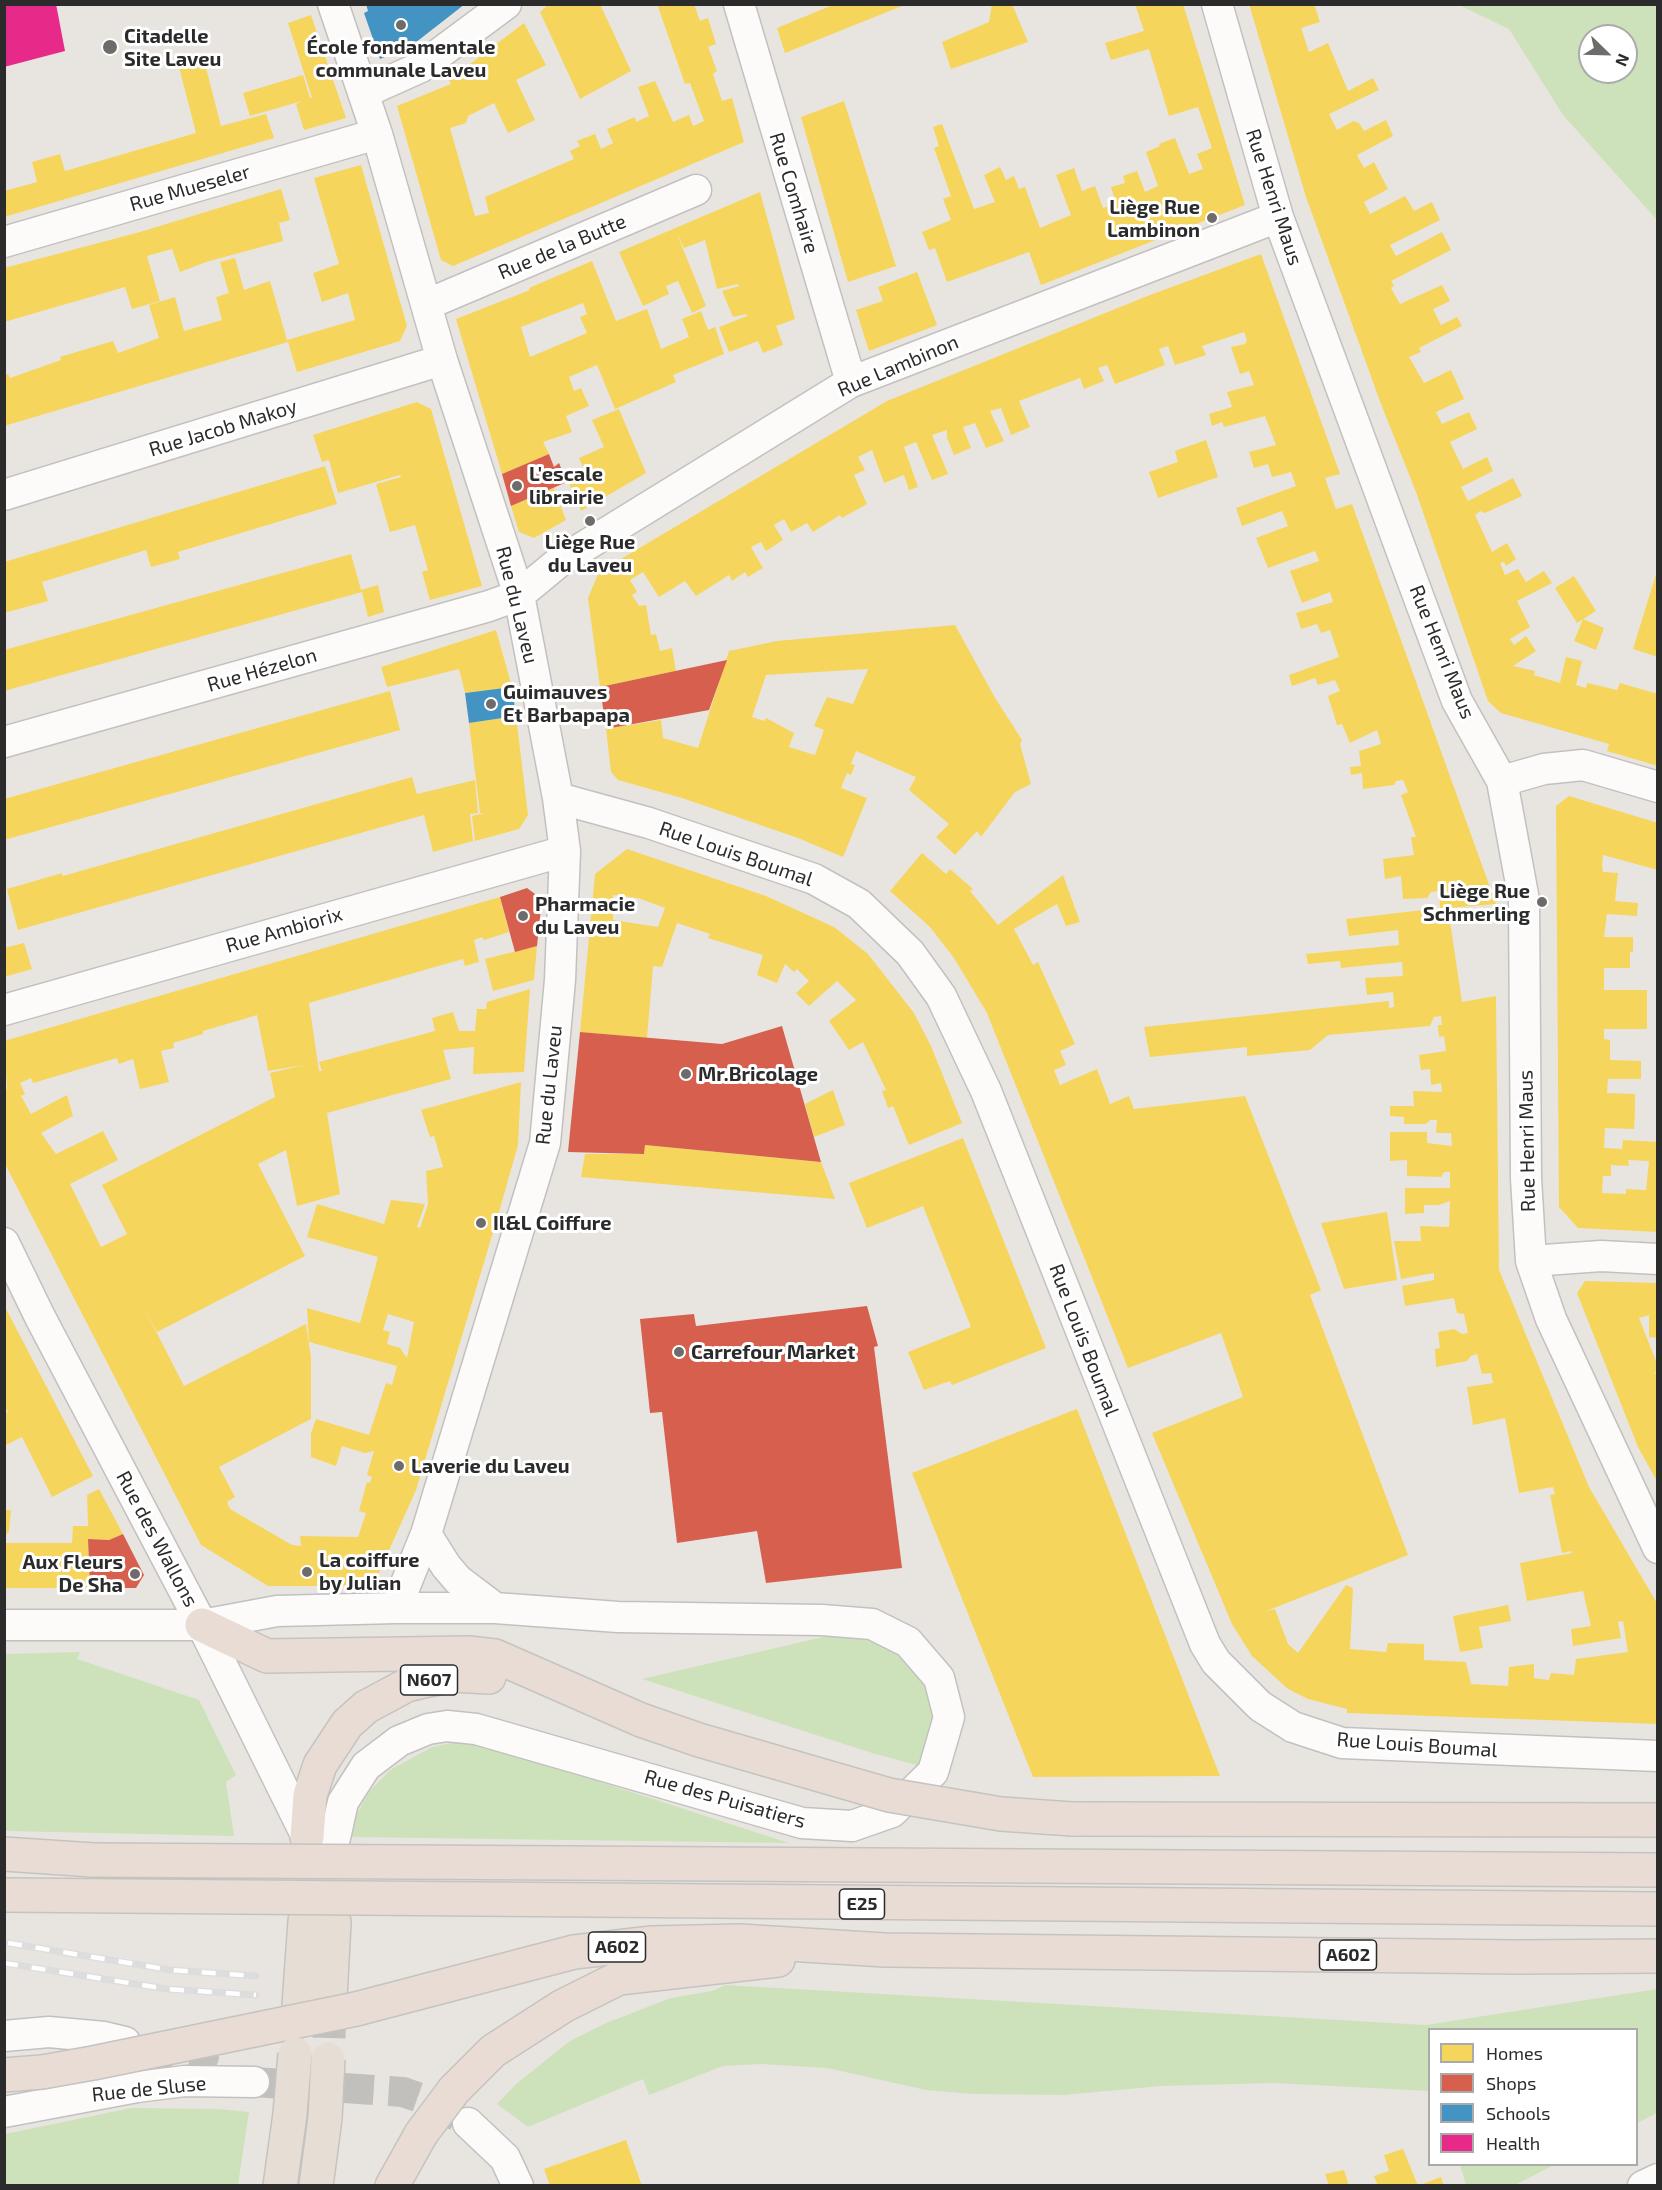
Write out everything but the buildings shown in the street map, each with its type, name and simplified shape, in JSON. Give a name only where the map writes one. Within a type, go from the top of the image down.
[{"type":"highway","points":[[202,1625],[267,1656],[468,1653],[495,1656],[641,1720],[699,1740],[889,1795],[1001,1814],[1072,1819],[1658,1820]]},
{"type":"highway","name":"N607","points":[[321,1837],[310,1795],[320,1765],[332,1744],[347,1725],[366,1707],[407,1685],[453,1675],[494,1678],[641,1720]]},
{"type":"highway","name":"E25","points":[[4,1854],[93,1860],[1658,1870]]},
{"type":"highway","name":"E25","points":[[4,1895],[1658,1910]]},
{"type":"highway","points":[[319,1922],[329,2004]]},
{"type":"highway","name":"A602","points":[[4,2075],[42,2072],[93,2063],[329,2004],[574,1952],[652,1943],[739,1941],[885,1950],[1518,1957],[1658,1956]]},
{"type":"highway","name":"A602","points":[[392,2186],[421,2134],[454,2090],[493,2051],[563,2006],[619,1978],[885,1950]]},
{"type":"highway","points":[[280,2186],[296,2049]]},
{"type":"highway","points":[[316,2186],[325,2118],[329,2049]]},
{"type":"street","name":"Rue du Laveu","points":[[333,4],[377,134],[428,304],[442,360],[519,595],[558,798],[565,851],[560,980],[545,1143],[426,1534],[396,1608]]},
{"type":"street","points":[[363,93],[428,62],[506,4]]},
{"type":"street","name":"Rue Comhaire","points":[[739,4],[851,382]]},
{"type":"street","name":"Rue Henri Maus","points":[[1217,4],[1278,217],[1458,701],[1502,781],[1524,900],[1526,1178],[1532,1261],[1551,1319],[1658,1548]]},
{"type":"street","name":"Rue Mueseler","points":[[4,242],[377,134]]},
{"type":"street","name":"Rue de la Butte","points":[[428,304],[696,190]]},
{"type":"street","name":"Rue Lambinon","points":[[519,595],[559,562],[851,382],[1278,217]]},
{"type":"street","name":"Rue Jacob Makoy","points":[[4,495],[442,360]]},
{"type":"street","name":"Rue Hézelon","points":[[4,742],[489,606],[519,595]]},
{"type":"street","points":[[1502,781],[1544,769],[1583,765],[1658,787]]},
{"type":"street","name":"Rue Louis Boumal","points":[[558,798],[649,823],[814,879],[859,904],[910,953],[941,996],[986,1091],[1205,1644],[1216,1662],[1260,1706],[1293,1727],[1342,1743],[1658,1756]]},
{"type":"street","name":"Rue Ambiorix","points":[[4,1010],[565,851]]},
{"type":"street","name":"Rue des Wallons","points":[[4,1243],[40,1317],[202,1625],[321,1837]]},
{"type":"street","points":[[1532,1261],[1601,1256],[1658,1259]]},
{"type":"street","points":[[426,1534],[446,1566],[458,1580],[495,1608]]},
{"type":"street","name":"Rue des Puisatiers","points":[[4,1625],[202,1625],[277,1611],[396,1608],[495,1608],[618,1617],[811,1620],[872,1624],[908,1642],[939,1678],[949,1717],[933,1772],[892,1812],[852,1826],[802,1823],[521,1740],[476,1729],[447,1726],[428,1729],[399,1741],[366,1766],[321,1837]]},
{"type":"street","points":[[4,2054],[50,2032]]},
{"type":"street","points":[[4,2036],[50,2032],[104,2037],[125,2042]]},
{"type":"street","name":"Rue de Sluse","points":[[4,2112],[137,2086],[185,2081],[254,2082],[215,2071]]},
{"type":"street","points":[[468,2123],[505,2158],[518,2186]]},
{"type":"street","points":[[1643,2186],[1658,2179]]},
{"type":"green space","points":[[1459,5],[1657,5],[1657,220],[1563,115],[1509,29]]},
{"type":"green space","points":[[854,1633],[879,1640],[897,1651],[917,1671],[927,1693],[933,1715],[929,1743],[920,1766],[872,1753],[642,1679],[836,1634]]},
{"type":"green space","points":[[80,1652],[77,1659],[199,1700],[236,1775],[226,1782],[234,1836],[5,1831],[5,1654]]},
{"type":"green space","points":[[456,1742],[480,1743],[789,1843],[349,1837],[357,1814],[369,1792],[390,1770],[432,1747]]},
{"type":"green space","points":[[725,1985],[1426,2025],[1657,1989],[1657,2113],[1638,2122],[1638,2028],[1428,2028],[1428,2091],[1274,2083],[1161,2086],[1064,2095],[973,2094],[926,2090],[827,2068],[761,2064],[723,2066],[649,2095],[643,2079],[528,2127],[497,2104],[516,2084],[570,2041],[606,2023],[671,1998],[712,1991]]},
{"type":"green space","points":[[131,2108],[218,2109],[249,2112],[238,2185],[5,2185],[5,2134]]},
{"type":"green space","points":[[1461,2166],[1552,2166],[1513,2186],[1466,2185]]},
{"type":"tunnel","points":[[329,2038],[330,1998]]},
{"type":"tunnel","points":[[146,2049],[215,2071]]},
{"type":"tunnel","points":[[254,2082],[403,2092],[437,2104],[461,2119]]},
{"type":"railway","points":[[8,1943],[171,1970],[256,1976]]},
{"type":"railway","points":[[4,1963],[167,1989],[256,1995]]},
{"type":"place","name":"École fondamentale communale Laveu","points":[[401,25]]},
{"type":"place","name":"Citadelle Site Laveu","points":[[110,47]]},
{"type":"place","name":"Liège Rue Lambinon","points":[[1212,218]]},
{"type":"place","name":"L'escale librairie","points":[[517,486]]},
{"type":"place","name":"Liège Rue du Laveu","points":[[590,521]]},
{"type":"place","name":"Guimauves Et Barbapapa","points":[[491,704]]},
{"type":"place","name":"Liège Rue Schmerling","points":[[1542,902]]},
{"type":"place","name":"Pharmacie du Laveu","points":[[523,916]]},
{"type":"place","name":"Mr.Bricolage","points":[[686,1074]]},
{"type":"place","name":"Il&L Coiffure","points":[[481,1223]]},
{"type":"place","name":"Carrefour Market","points":[[679,1352]]},
{"type":"place","name":"Laverie du Laveu","points":[[399,1466]]},
{"type":"place","name":"La coiffure by Julian","points":[[307,1572]]},
{"type":"place","name":"Aux Fleurs De Sha","points":[[135,1574]]}]
